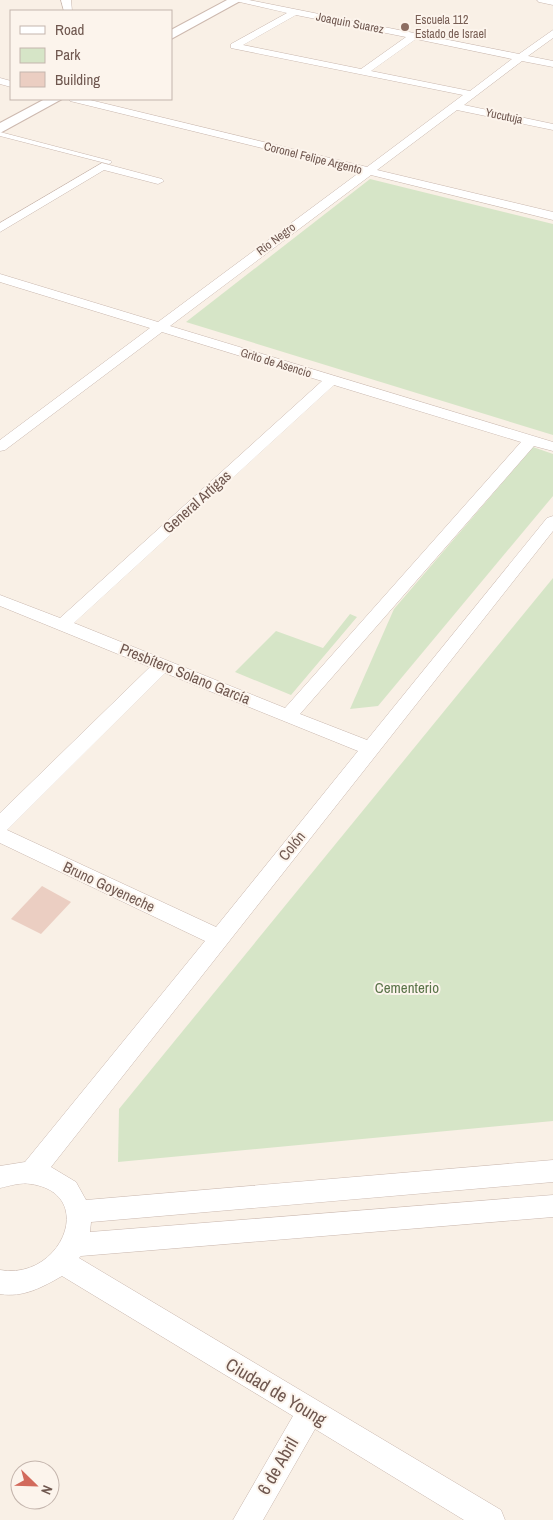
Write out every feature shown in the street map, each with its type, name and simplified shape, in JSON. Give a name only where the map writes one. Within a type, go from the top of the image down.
[{"type":"street","points":[[172,23],[216,0]]},
{"type":"street","points":[[172,34],[236,0]]},
{"type":"street","name":"Joaquin Suarez","points":[[236,0],[553,64]]},
{"type":"street","points":[[542,0],[553,2]]},
{"type":"street","points":[[294,12],[234,46],[471,94]]},
{"type":"street","name":"Río Negro","points":[[0,447],[367,171],[553,34]]},
{"type":"street","points":[[363,72],[414,36]]},
{"type":"street","points":[[0,115],[29,100]]},
{"type":"street","points":[[0,129],[53,100]]},
{"type":"street","name":"Coronel Felipe Argento","points":[[78,100],[553,216]]},
{"type":"street","name":"Yucutuja","points":[[455,106],[553,127]]},
{"type":"street","points":[[0,228],[102,166],[158,181]]},
{"type":"street","name":"Grito de Asencio","points":[[0,278],[553,446]]},
{"type":"street","name":"General Artigas","points":[[62,625],[332,379]]},
{"type":"street","points":[[288,716],[531,440]]},
{"type":"street","name":"Colón","points":[[32,1172],[553,521]]},
{"type":"street","name":"Presbítero Solano García","points":[[0,600],[371,749]]},
{"type":"street","points":[[0,825],[162,665]]},
{"type":"street","name":"Bruno Goyeneche","points":[[0,835],[219,938]]},
{"type":"street","points":[[79,1212],[553,1171]]},
{"type":"street","points":[[0,1177],[13,1173],[32,1172],[49,1176],[63,1185],[74,1197],[79,1212],[79,1229],[68,1254],[46,1274],[27,1282],[0,1282]]},
{"type":"street","points":[[68,1254],[553,1206]]},
{"type":"street","name":"Ciudad de Young","points":[[68,1254],[310,1412],[491,1520]]},
{"type":"street","name":"6 de Abril","points":[[247,1520],[310,1412]]},
{"type":"lane","points":[[0,134],[109,162]]},
{"type":"green space","points":[[370,179],[553,224],[553,435],[186,322]]},
{"type":"green space","points":[[533,447],[553,454],[553,496],[378,706],[350,709],[394,609]]},
{"type":"green space","name":"Cementerio","points":[[553,578],[553,1121],[118,1162],[119,1109]]},
{"type":"green space","points":[[350,614],[357,617],[291,695],[235,672],[276,631],[323,648]]},
{"type":"building","points":[[42,886],[71,902],[41,934],[11,919]]},
{"type":"place","name":"Escuela 112 Estado de Israel","points":[[405,27]]}]
